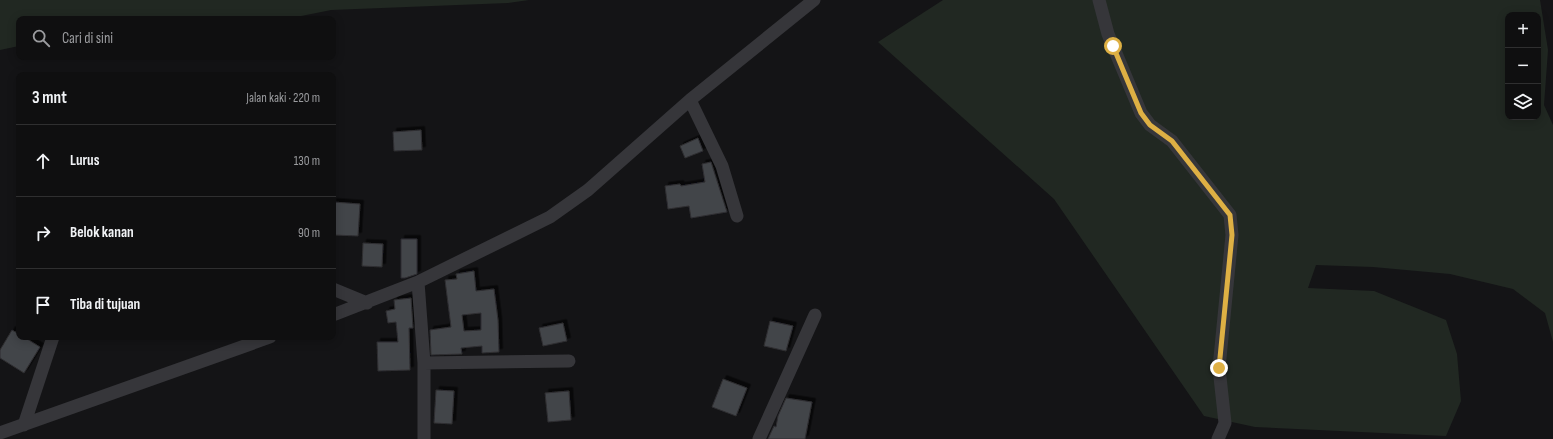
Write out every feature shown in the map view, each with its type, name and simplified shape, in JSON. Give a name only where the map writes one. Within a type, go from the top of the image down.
[{"type":"street","points":[[336,314],[418,282],[550,217],[588,190],[690,100],[814,0]]},
{"type":"street","points":[[1099,0],[1108,34],[1141,113],[1150,125],[1172,141],[1230,215],[1232,235],[1219,368],[1225,423],[1218,439]]},
{"type":"street","points":[[690,100],[722,166],[737,216]]},
{"type":"street","points":[[418,282],[424,363],[424,439]]},
{"type":"street","points":[[336,290],[366,303]]},
{"type":"street","points":[[759,439],[815,315]]},
{"type":"street","points":[[24,425],[52,340]]},
{"type":"street","points":[[0,432],[24,425],[262,340]]},
{"type":"street","points":[[424,363],[569,361]]},
{"type":"shaded area","points":[[0,0],[529,0],[508,3],[331,10],[301,16],[16,16],[16,47],[0,50]]},
{"type":"shaded area","points":[[943,0],[1540,0],[1548,50],[1544,105],[1553,125],[1553,342],[1545,313],[1513,289],[1450,274],[1373,267],[1316,265],[1308,288],[1374,291],[1446,320],[1457,354],[1461,401],[1446,436],[1255,427],[1204,416],[1054,199],[878,42]]},
{"type":"building","points":[[421,130],[422,150],[394,151],[393,132]]},
{"type":"building","points":[[698,138],[703,151],[685,158],[680,146]]},
{"type":"building","points":[[711,162],[727,212],[691,218],[689,206],[668,209],[665,186],[680,184],[681,186],[705,182],[702,164]]},
{"type":"building","points":[[336,202],[360,204],[358,236],[336,235]]},
{"type":"building","points":[[401,239],[417,239],[417,274],[405,278],[401,278]]},
{"type":"building","points":[[363,243],[383,244],[382,267],[362,266]]},
{"type":"building","points":[[474,271],[476,291],[494,289],[498,320],[499,352],[482,353],[482,346],[461,348],[462,354],[431,355],[430,330],[451,327],[445,280],[457,279],[456,274]],"holes":[[[481,313],[481,330],[464,331],[462,315]]]},
{"type":"building","points":[[411,298],[413,328],[409,328],[410,370],[378,371],[377,342],[398,342],[396,322],[388,323],[386,311],[395,309],[394,300]]},
{"type":"building","points":[[770,321],[793,326],[786,351],[764,346]]},
{"type":"building","points":[[563,323],[567,341],[543,346],[539,328]]},
{"type":"building","points":[[12,330],[16,332],[16,340],[29,340],[40,347],[24,373],[0,358],[0,350]]},
{"type":"building","points":[[723,379],[747,388],[736,416],[712,407]]},
{"type":"building","points":[[436,390],[454,391],[452,424],[434,423]]},
{"type":"building","points":[[569,391],[571,420],[548,422],[545,393]]},
{"type":"building","points":[[786,398],[812,402],[805,439],[768,439],[774,426],[776,427],[778,416]]},
{"type":"route","points":[[1113,46],[1141,113],[1150,125],[1172,141],[1230,215],[1232,235],[1219,368]]}]
